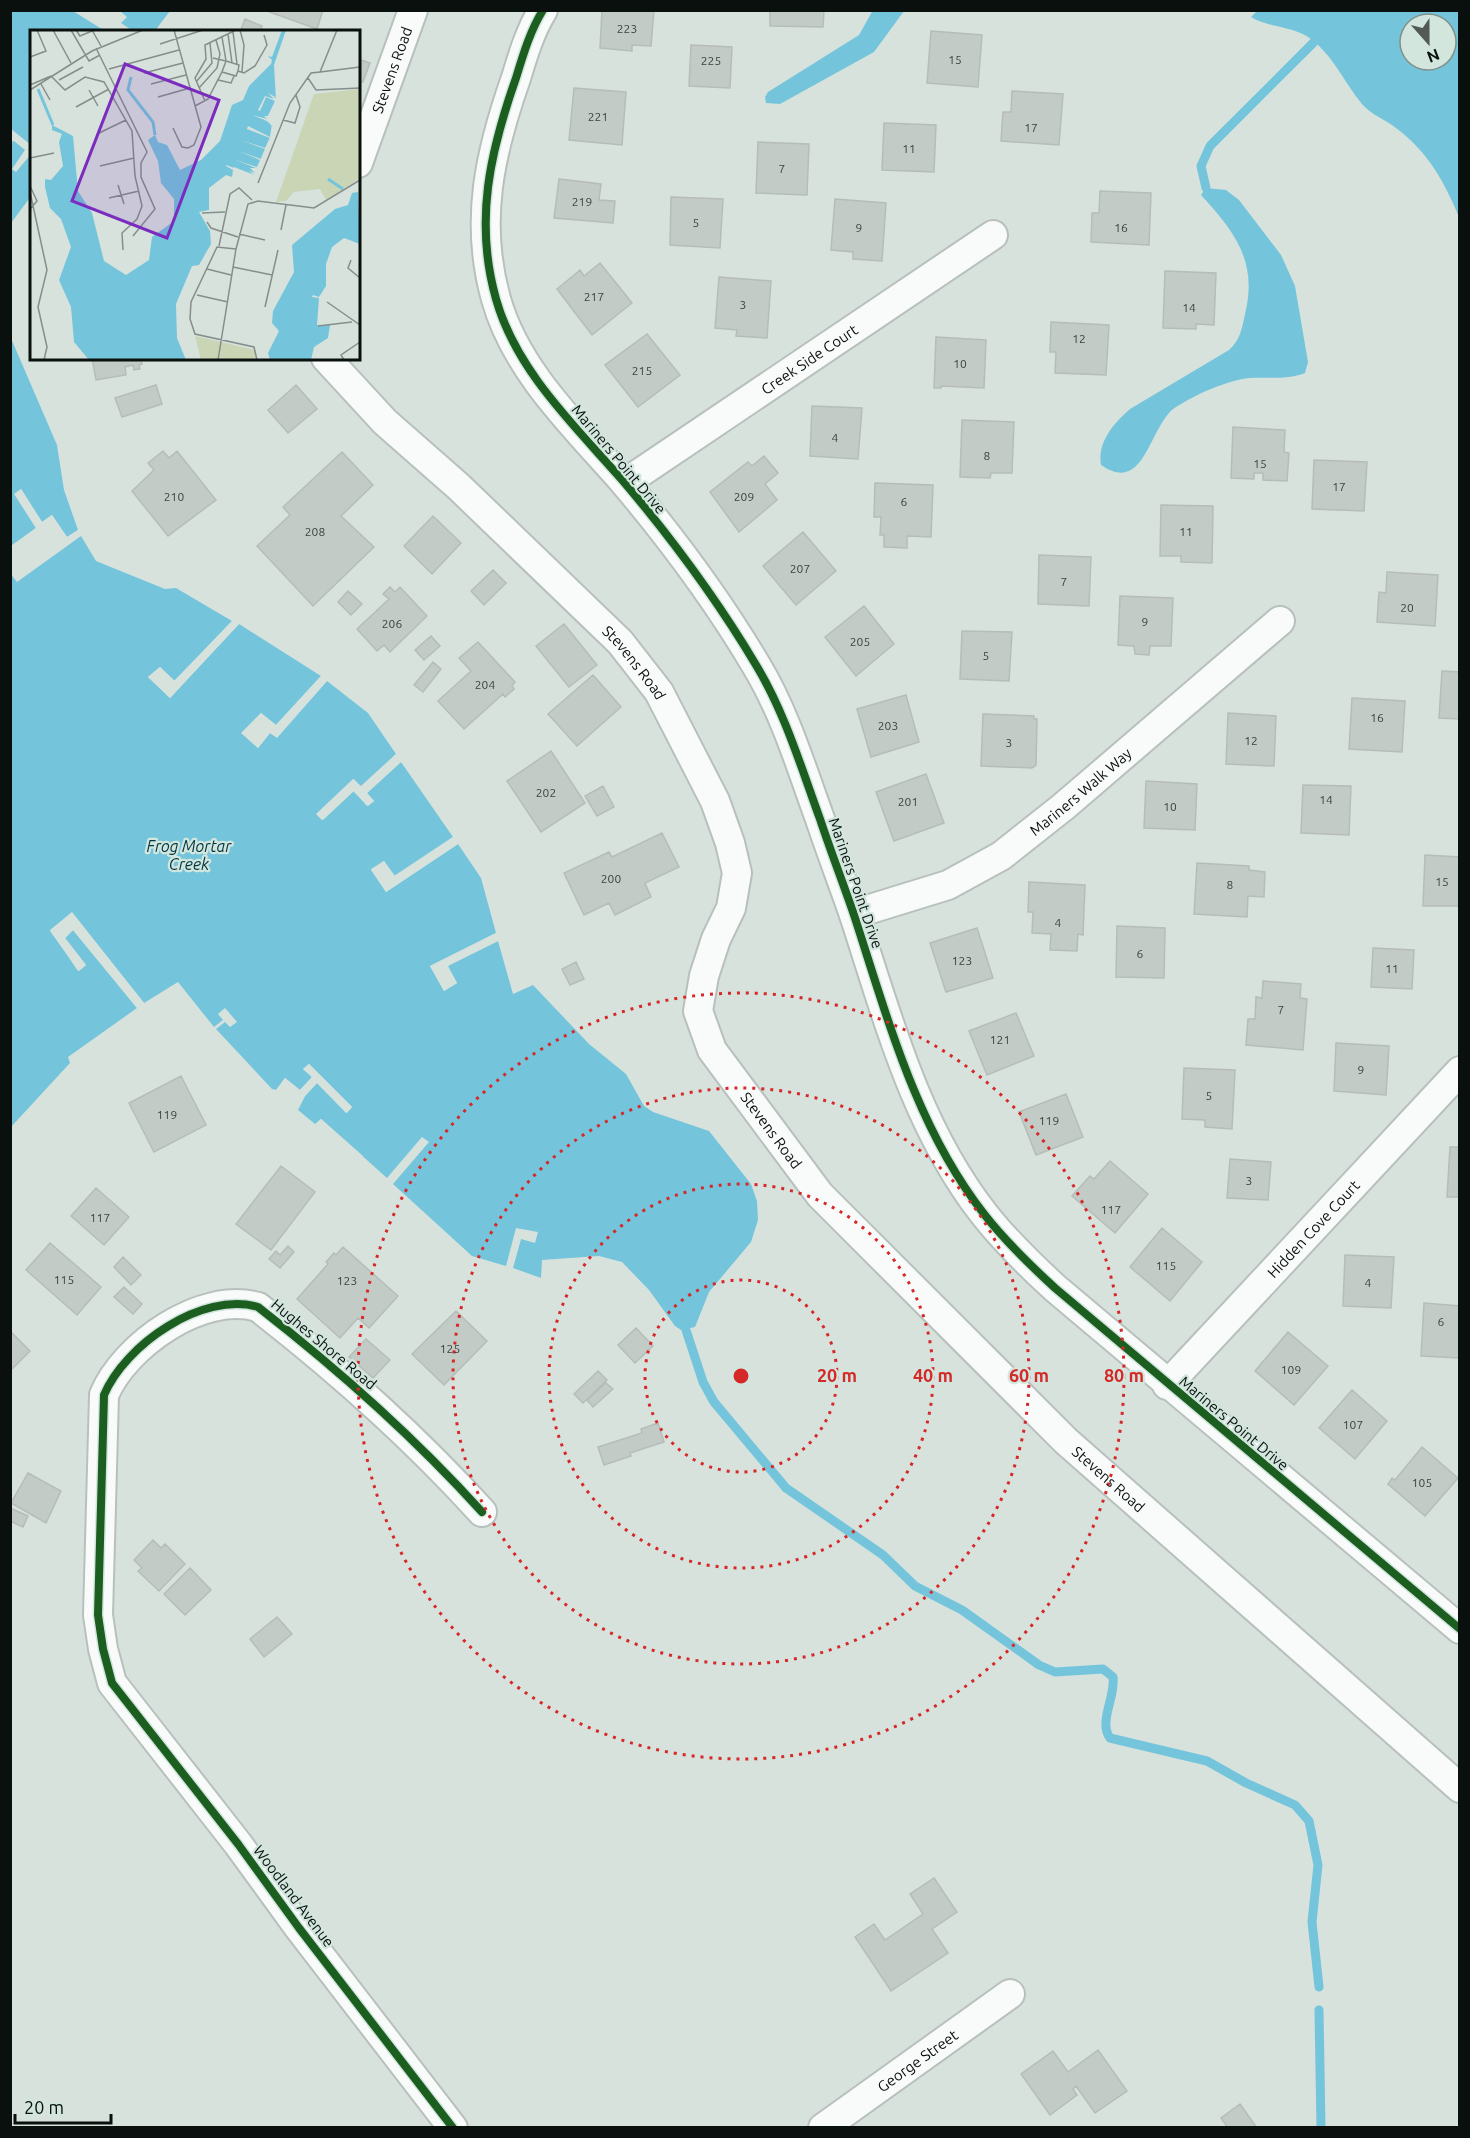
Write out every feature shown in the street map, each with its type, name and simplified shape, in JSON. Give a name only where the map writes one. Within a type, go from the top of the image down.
[{"type":"street","name":"Stevens Road","points":[[360,157],[413,10]]},
{"type":"street","name":"Mariners Point Drive","points":[[543,10],[534,26],[508,99],[487,180],[487,264],[497,302],[512,342],[584,439],[625,483],[720,606],[772,693],[792,740],[854,914],[888,1024],[912,1084],[952,1165],[982,1212],[1022,1258],[1167,1385],[1460,1629]]},
{"type":"street","name":"Creek Side Court","points":[[625,483],[993,235]]},
{"type":"street","name":"Stevens Road","points":[[328,360],[385,422],[459,487],[621,642],[659,692],[715,801],[730,843],[737,873],[731,908],[716,939],[704,976],[698,1011],[712,1050],[820,1195],[1059,1435],[1460,1788]]},
{"type":"street","name":"Mariners Walk Way","points":[[854,914],[948,885],[1001,856],[1072,800],[1280,621]]},
{"type":"street","name":"Hidden Cove Court","points":[[1167,1385],[1460,1071]]},
{"type":"street","name":"Hughes Shore Road","points":[[112,1683],[103,1649],[99,1615],[104,1395],[111,1378],[146,1341],[174,1323],[223,1304],[247,1304],[258,1307],[328,1361],[436,1462],[482,1512]]},
{"type":"street","name":"Woodland Avenue","points":[[112,1683],[238,1844],[299,1928],[453,2127]]},
{"type":"street","name":"George Street","points":[[823,2127],[1010,1994]]},
{"type":"water","points":[[873,10],[904,11],[874,52],[780,104],[766,103],[765,97],[768,92],[859,35]]},
{"type":"water","points":[[1258,10],[1459,11],[1459,217],[1441,179],[1426,157],[1396,128],[1365,108],[1319,46],[1297,32],[1251,17]]},
{"type":"water","points":[[10,11],[73,11],[103,30],[30,30],[30,144],[11,129]]},
{"type":"water","points":[[120,11],[170,11],[156,30],[132,30],[121,23],[127,17]]},
{"type":"water","points":[[14,141],[25,150],[12,169],[16,172],[30,155],[30,198],[11,223],[10,142]]},
{"type":"water","points":[[1206,188],[1226,190],[1239,200],[1281,255],[1295,286],[1308,362],[1305,373],[1285,377],[1241,379],[1192,398],[1176,407],[1167,416],[1137,465],[1128,471],[1116,472],[1101,465],[1100,457],[1104,441],[1118,420],[1130,409],[1229,350],[1242,329],[1248,295],[1246,263],[1233,235],[1201,195]]},
{"type":"water","points":[[10,336],[57,445],[64,490],[78,530],[67,537],[52,515],[42,522],[21,489],[15,494],[36,528],[11,546]]},
{"type":"water","name":"Frog Mortar Creek","points":[[81,536],[96,561],[165,589],[176,588],[232,621],[174,681],[160,667],[148,677],[170,698],[239,624],[321,676],[276,725],[261,713],[242,733],[258,748],[270,733],[277,737],[327,681],[368,713],[396,754],[361,787],[354,779],[317,814],[323,820],[354,791],[367,806],[374,801],[367,793],[401,762],[453,837],[394,876],[384,861],[371,870],[386,892],[458,844],[481,878],[496,933],[430,966],[444,991],[457,983],[447,966],[498,941],[513,994],[533,985],[589,1044],[626,1074],[644,1106],[653,1112],[709,1131],[751,1184],[757,1201],[758,1220],[751,1242],[709,1292],[695,1327],[681,1330],[675,1326],[649,1290],[622,1262],[599,1256],[542,1260],[541,1278],[513,1268],[521,1239],[535,1243],[538,1232],[516,1228],[506,1266],[472,1256],[393,1184],[429,1142],[422,1137],[387,1178],[321,1119],[315,1124],[298,1110],[305,1096],[317,1083],[346,1113],[352,1107],[309,1064],[303,1069],[312,1077],[300,1090],[285,1078],[276,1090],[272,1089],[216,1029],[225,1022],[230,1027],[237,1022],[225,1008],[218,1014],[223,1020],[214,1027],[178,982],[144,1003],[72,913],[50,931],[79,971],[86,965],[65,938],[73,930],[137,1008],[68,1057],[70,1063],[11,1127],[10,573],[17,582]]},
{"type":"pier","points":[[21,489],[42,522],[52,515],[67,537],[78,530],[79,532],[67,540],[52,519],[40,525],[20,494],[39,528],[10,549],[36,528],[14,494]]},
{"type":"pier","points":[[232,621],[235,622],[176,684],[159,671],[152,677],[170,694],[236,623],[239,624],[170,698],[148,677],[160,667],[175,681]]},
{"type":"pier","points":[[321,676],[323,678],[278,728],[262,717],[246,733],[258,744],[269,730],[276,734],[325,679],[327,681],[277,738],[270,733],[258,748],[241,733],[261,713],[276,725]]},
{"type":"pier","points":[[396,754],[398,757],[363,789],[353,783],[321,814],[323,816],[353,788],[368,802],[370,800],[364,791],[400,759],[401,762],[367,793],[374,801],[368,806],[353,791],[322,820],[316,814],[353,779],[361,786]]},
{"type":"pier","points":[[453,837],[455,840],[395,879],[383,865],[375,870],[387,888],[456,842],[458,844],[386,892],[371,869],[384,861],[395,876]]},
{"type":"pier","points":[[72,912],[144,1003],[141,1005],[71,917],[54,931],[79,967],[82,965],[62,938],[73,927],[140,1006],[137,1008],[73,930],[65,938],[86,965],[78,971],[50,930]]},
{"type":"pier","points":[[496,933],[497,936],[434,967],[445,987],[453,982],[445,964],[497,938],[498,941],[448,966],[457,983],[444,991],[430,966]]},
{"type":"pier","points":[[309,1064],[352,1107],[347,1113],[317,1083],[305,1096],[297,1110],[315,1125],[321,1119],[363,1156],[360,1158],[321,1123],[314,1127],[295,1111],[302,1094],[317,1080],[347,1109],[348,1107],[309,1068],[315,1078],[301,1093],[286,1082],[277,1093],[267,1089],[276,1090],[285,1078],[300,1090],[312,1077],[303,1069]]},
{"type":"building","points":[[264,10],[323,10],[317,29]]},
{"type":"building","points":[[602,10],[654,10],[651,46],[632,45],[632,51],[600,48]]},
{"type":"building","points":[[770,10],[824,10],[823,27],[770,26]]},
{"type":"building","points":[[245,19],[262,26],[261,30],[241,30]]},
{"type":"building","points":[[931,31],[982,35],[978,87],[927,83]]},
{"type":"building","points":[[691,45],[732,47],[730,88],[689,86]]},
{"type":"building","points":[[360,60],[370,63],[363,82],[360,81]]},
{"type":"building","points":[[574,88],[626,92],[622,145],[569,140]]},
{"type":"building","points":[[1012,91],[1063,94],[1059,145],[1001,141],[1003,112],[1011,112]]},
{"type":"building","points":[[884,123],[936,125],[934,172],[882,170]]},
{"type":"building","points":[[758,142],[809,144],[807,195],[756,193]]},
{"type":"building","points":[[559,179],[601,184],[599,200],[615,201],[613,223],[554,218]]},
{"type":"building","points":[[1100,191],[1151,193],[1149,245],[1091,242],[1092,213],[1099,213]]},
{"type":"building","points":[[671,197],[723,199],[720,248],[670,245]]},
{"type":"building","points":[[835,199],[886,203],[882,261],[853,259],[853,252],[831,250]]},
{"type":"building","points":[[600,263],[632,303],[592,335],[557,289],[580,270],[584,276]]},
{"type":"building","points":[[1165,271],[1216,273],[1214,325],[1196,324],[1196,329],[1163,328]]},
{"type":"building","points":[[719,277],[771,281],[767,338],[736,336],[737,330],[715,328]]},
{"type":"building","points":[[1051,322],[1109,325],[1106,375],[1055,373],[1056,352],[1050,352]]},
{"type":"building","points":[[647,334],[680,375],[638,407],[605,365]]},
{"type":"building","points":[[936,337],[986,340],[984,388],[941,386],[941,388],[934,388]]},
{"type":"building","points":[[92,360],[141,360],[140,369],[134,370],[133,365],[125,367],[126,375],[96,380]]},
{"type":"building","points":[[156,385],[162,404],[122,417],[115,398]]},
{"type":"building","points":[[296,385],[317,409],[288,433],[268,410]]},
{"type":"building","points":[[812,406],[862,408],[858,459],[810,456]]},
{"type":"building","points":[[962,420],[1014,422],[1012,473],[991,473],[990,478],[960,477]]},
{"type":"building","points":[[1233,427],[1285,430],[1284,452],[1289,453],[1287,481],[1263,480],[1263,473],[1254,473],[1254,479],[1231,478]]},
{"type":"building","points":[[163,451],[169,458],[177,451],[216,500],[168,536],[132,491],[154,470],[148,463]]},
{"type":"building","points":[[342,452],[373,485],[341,516],[374,547],[313,606],[257,546],[290,515],[283,507]]},
{"type":"building","points":[[764,456],[778,473],[765,484],[777,500],[739,532],[710,492],[748,462],[752,466]]},
{"type":"building","points":[[1314,460],[1367,462],[1364,511],[1312,509]]},
{"type":"building","points":[[875,483],[933,485],[931,537],[907,536],[907,548],[884,547],[884,535],[880,535],[881,517],[874,517]]},
{"type":"building","points":[[1161,505],[1213,506],[1212,563],[1181,562],[1181,556],[1160,556]]},
{"type":"building","points":[[433,516],[461,543],[432,574],[404,546]]},
{"type":"building","points":[[803,532],[836,571],[796,605],[763,566]]},
{"type":"building","points":[[1039,555],[1091,557],[1089,606],[1038,604]]},
{"type":"building","points":[[493,570],[506,583],[484,605],[471,591]]},
{"type":"building","points":[[1387,572],[1438,575],[1435,626],[1377,622],[1379,592],[1386,593]]},
{"type":"building","points":[[390,587],[395,592],[400,587],[427,616],[390,652],[384,645],[377,651],[357,629],[389,599],[383,594]]},
{"type":"building","points":[[348,591],[362,604],[351,615],[338,602]]},
{"type":"building","points":[[1120,596],[1173,598],[1171,646],[1150,646],[1149,655],[1135,654],[1134,646],[1118,645]]},
{"type":"building","points":[[864,606],[894,644],[856,676],[825,637]]},
{"type":"building","points":[[564,624],[597,665],[569,687],[536,646]]},
{"type":"building","points":[[962,631],[1012,632],[1009,681],[960,679]]},
{"type":"building","points":[[431,636],[440,646],[424,660],[415,650]]},
{"type":"building","points":[[478,642],[515,682],[512,686],[514,689],[505,697],[503,694],[464,729],[438,701],[471,671],[459,658]]},
{"type":"building","points":[[433,662],[441,669],[423,692],[414,685]]},
{"type":"building","points":[[1442,671],[1460,672],[1460,719],[1439,718]]},
{"type":"building","points":[[593,675],[621,707],[577,746],[548,714]]},
{"type":"building","points":[[906,695],[919,742],[871,757],[857,709]]},
{"type":"building","points":[[1352,698],[1405,701],[1402,752],[1349,749]]},
{"type":"building","points":[[1228,713],[1276,716],[1274,766],[1226,764]]},
{"type":"building","points":[[983,714],[1034,716],[1034,719],[1037,719],[1036,765],[1032,768],[981,766]]},
{"type":"building","points":[[551,751],[585,803],[541,832],[507,781]]},
{"type":"building","points":[[926,774],[944,823],[894,841],[876,792]]},
{"type":"building","points":[[1146,781],[1197,784],[1195,830],[1144,828]]},
{"type":"building","points":[[1303,785],[1351,786],[1349,835],[1301,833]]},
{"type":"building","points":[[603,786],[614,807],[597,816],[585,796]]},
{"type":"building","points":[[662,833],[679,867],[645,883],[651,897],[615,915],[609,903],[584,915],[564,873],[609,852],[612,857]]},
{"type":"building","points":[[1425,855],[1460,857],[1460,906],[1423,906]]},
{"type":"building","points":[[1197,863],[1249,866],[1249,870],[1265,872],[1264,897],[1248,896],[1247,917],[1194,914]]},
{"type":"building","points":[[1029,882],[1085,885],[1083,935],[1078,934],[1077,951],[1050,950],[1051,934],[1032,933],[1033,912],[1028,912]]},
{"type":"building","points":[[1117,926],[1165,928],[1164,978],[1116,977]]},
{"type":"building","points":[[977,928],[993,978],[946,992],[930,943]]},
{"type":"building","points":[[1373,948],[1414,950],[1412,989],[1371,987]]},
{"type":"building","points":[[576,962],[584,979],[570,985],[562,969]]},
{"type":"building","points":[[1263,981],[1301,984],[1300,998],[1307,999],[1303,1050],[1246,1045],[1248,1019],[1255,1019],[1256,997],[1262,998]]},
{"type":"building","points":[[1016,1013],[1034,1056],[987,1075],[969,1031]]},
{"type":"building","points":[[1336,1043],[1389,1046],[1386,1095],[1334,1091]]},
{"type":"building","points":[[1184,1068],[1235,1070],[1232,1129],[1205,1127],[1205,1120],[1182,1119]]},
{"type":"building","points":[[181,1076],[206,1125],[154,1152],[129,1103]]},
{"type":"building","points":[[1066,1094],[1083,1137],[1036,1155],[1019,1112]]},
{"type":"building","points":[[1450,1147],[1460,1147],[1460,1197],[1447,1197]]},
{"type":"building","points":[[1230,1159],[1271,1162],[1268,1200],[1227,1198]]},
{"type":"building","points":[[1110,1161],[1148,1194],[1115,1233],[1072,1196],[1090,1176],[1094,1179]]},
{"type":"building","points":[[281,1166],[315,1192],[271,1250],[236,1224]]},
{"type":"building","points":[[96,1188],[129,1217],[104,1245],[71,1216]]},
{"type":"building","points":[[1162,1228],[1202,1262],[1170,1301],[1130,1267]]},
{"type":"building","points":[[50,1243],[101,1287],[77,1315],[26,1270]]},
{"type":"building","points":[[288,1246],[294,1252],[280,1268],[269,1259],[276,1251],[280,1255]]},
{"type":"building","points":[[343,1247],[398,1296],[369,1328],[358,1318],[340,1338],[297,1299],[328,1264],[326,1262]]},
{"type":"building","points":[[1345,1255],[1394,1257],[1391,1308],[1343,1306]]},
{"type":"building","points":[[123,1257],[141,1275],[131,1285],[114,1267]]},
{"type":"building","points":[[124,1287],[142,1304],[133,1314],[114,1297]]},
{"type":"building","points":[[1424,1303],[1460,1306],[1460,1358],[1421,1356]]},
{"type":"building","points":[[456,1311],[487,1341],[444,1385],[412,1354]]},
{"type":"building","points":[[636,1328],[653,1346],[635,1363],[618,1345]]},
{"type":"building","points":[[10,1331],[30,1351],[10,1371]]},
{"type":"building","points":[[1288,1332],[1328,1366],[1294,1405],[1255,1371]]},
{"type":"building","points":[[366,1339],[390,1360],[373,1378],[349,1357]]},
{"type":"building","points":[[598,1371],[607,1380],[583,1403],[574,1394]]},
{"type":"building","points":[[606,1383],[613,1389],[593,1407],[587,1400]]},
{"type":"building","points":[[1352,1390],[1387,1421],[1355,1459],[1319,1428]]},
{"type":"building","points":[[658,1423],[664,1442],[630,1453],[631,1456],[604,1465],[598,1447],[642,1433],[641,1429]]},
{"type":"building","points":[[1422,1447],[1458,1478],[1425,1516],[1388,1484],[1392,1478],[1395,1480]]},
{"type":"building","points":[[28,1473],[61,1491],[46,1523],[11,1503]]},
{"type":"building","points":[[10,1508],[28,1516],[23,1527],[10,1521]]},
{"type":"building","points":[[153,1540],[161,1548],[165,1544],[185,1564],[159,1591],[138,1571],[142,1568],[134,1560]]},
{"type":"building","points":[[190,1568],[211,1590],[185,1615],[164,1594]]},
{"type":"building","points":[[277,1617],[292,1634],[264,1657],[250,1639]]},
{"type":"building","points":[[934,1878],[957,1912],[932,1929],[948,1953],[891,1991],[855,1937],[874,1924],[885,1940],[923,1914],[910,1894]]},
{"type":"building","points":[[1098,2050],[1127,2091],[1095,2113],[1076,2086],[1073,2089],[1077,2095],[1050,2115],[1021,2074],[1053,2051],[1068,2072]]},
{"type":"building","points":[[1240,2104],[1257,2128],[1228,2128],[1221,2118]]},
{"type":"waterway","points":[[1206,188],[1201,166],[1210,146],[1314,42]]},
{"type":"waterway","points":[[686,1330],[703,1382],[714,1402],[786,1488],[883,1555],[915,1586],[962,1610],[1039,1665],[1055,1672],[1103,1669],[1113,1677],[1106,1717],[1107,1732],[1110,1738],[1207,1761],[1246,1783],[1295,1805],[1309,1821],[1318,1865],[1312,1922],[1319,1987]]},
{"type":"waterway","points":[[1319,2010],[1321,2128]]},
{"type":"cycle path","points":[[543,10],[527,43],[507,106],[492,160],[488,187],[486,242],[489,270],[505,325],[518,350],[550,397],[624,482],[677,548],[726,617],[766,683],[799,760],[906,1071],[940,1145],[960,1180],[984,1214],[1009,1243],[1055,1288],[1460,1629]]},
{"type":"cycle path","points":[[453,2128],[299,1928],[238,1844],[112,1683],[103,1649],[98,1615],[104,1395],[114,1376],[129,1358],[168,1326],[213,1307],[236,1304],[258,1307],[375,1405],[430,1457],[482,1512]]}]
